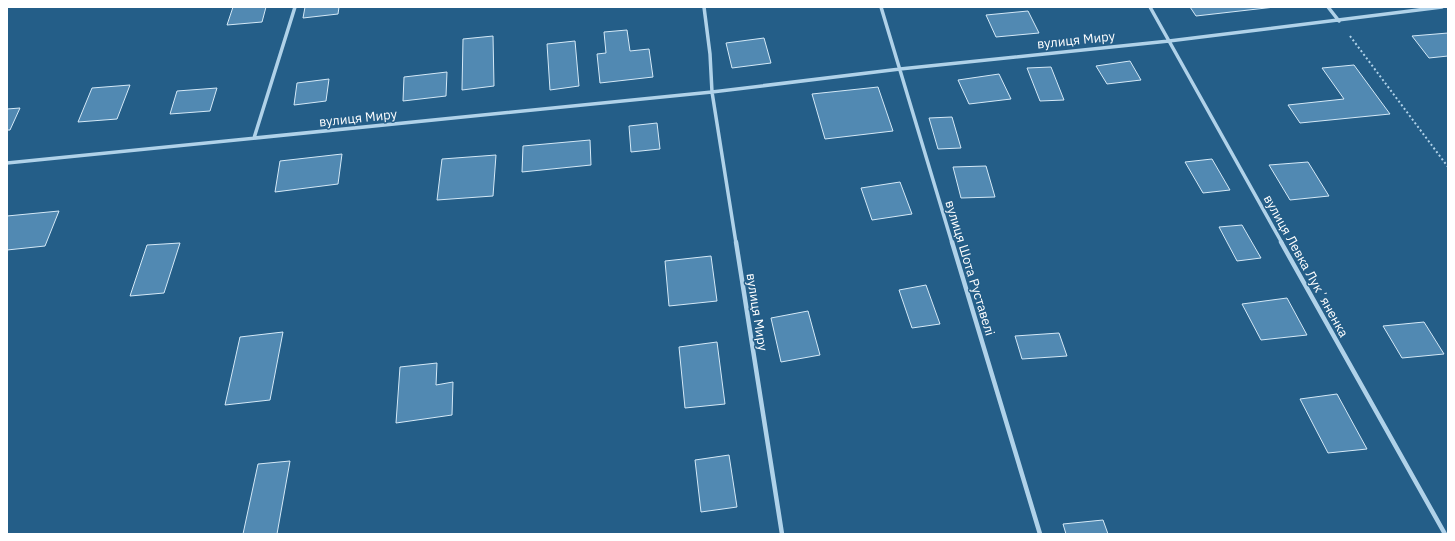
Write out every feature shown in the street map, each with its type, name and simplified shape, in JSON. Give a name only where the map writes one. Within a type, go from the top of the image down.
[{"type":"street","points":[[254,138],[294,7]]},
{"type":"street","name":"вулиця Миру","points":[[704,7],[710,54],[712,92],[782,534]]},
{"type":"street","name":"вулиця Шота Руставелі","points":[[881,7],[1040,534]]},
{"type":"street","name":"вулиця Левка Лукʼяненка","points":[[1150,7],[1445,534]]},
{"type":"street","points":[[1328,7],[1339,21]]},
{"type":"street","name":"вулиця Миру","points":[[7,163],[712,92],[900,69],[1169,41],[1442,7]]},
{"type":"path","points":[[1339,21],[1448,167]]},
{"type":"building","points":[[233,7],[266,7],[262,22],[227,25]]},
{"type":"building","points":[[305,7],[339,7],[338,14],[303,18]]},
{"type":"building","points":[[1190,7],[1275,7],[1196,16]]},
{"type":"building","points":[[1028,11],[1039,33],[996,37],[986,15]]},
{"type":"building","points":[[627,30],[630,51],[649,49],[653,77],[600,83],[597,54],[606,53],[604,32]]},
{"type":"building","points":[[1448,33],[1448,56],[1429,58],[1412,36]]},
{"type":"building","points":[[493,36],[494,86],[462,90],[463,39]]},
{"type":"building","points":[[764,38],[771,63],[732,68],[726,43]]},
{"type":"building","points":[[575,41],[579,86],[550,90],[547,44]]},
{"type":"building","points":[[1130,61],[1141,80],[1107,84],[1096,66]]},
{"type":"building","points":[[1354,65],[1390,114],[1300,123],[1288,105],[1344,99],[1322,68]]},
{"type":"building","points":[[1051,67],[1064,100],[1040,101],[1027,68]]},
{"type":"building","points":[[447,72],[446,96],[403,101],[404,77]]},
{"type":"building","points":[[999,74],[1011,99],[969,104],[958,80]]},
{"type":"building","points":[[329,79],[326,101],[294,105],[297,83]]},
{"type":"building","points":[[130,85],[117,119],[78,122],[92,88]]},
{"type":"building","points":[[878,87],[893,131],[825,139],[812,94]]},
{"type":"building","points":[[217,88],[210,111],[170,114],[177,91]]},
{"type":"building","points":[[20,108],[10,130],[7,130],[7,109]]},
{"type":"building","points":[[952,117],[961,148],[938,149],[929,118]]},
{"type":"building","points":[[657,123],[660,149],[631,152],[629,126]]},
{"type":"building","points":[[590,140],[591,165],[522,172],[523,146]]},
{"type":"building","points":[[342,154],[338,184],[275,192],[280,161]]},
{"type":"building","points":[[496,155],[493,196],[437,200],[442,159]]},
{"type":"building","points":[[1212,159],[1230,190],[1203,193],[1185,162]]},
{"type":"building","points":[[1308,162],[1329,196],[1290,200],[1269,165]]},
{"type":"building","points":[[986,166],[995,197],[961,198],[953,167]]},
{"type":"building","points":[[900,182],[912,214],[872,220],[861,188]]},
{"type":"building","points":[[59,211],[45,246],[7,250],[7,216]]},
{"type":"building","points":[[1242,225],[1261,258],[1237,261],[1219,227]]},
{"type":"building","points":[[180,243],[164,293],[130,296],[147,245]]},
{"type":"building","points":[[711,256],[717,301],[669,306],[665,261]]},
{"type":"building","points":[[926,285],[940,324],[912,328],[899,290]]},
{"type":"building","points":[[1287,298],[1307,335],[1261,340],[1242,304]]},
{"type":"building","points":[[808,311],[820,355],[781,362],[771,318]]},
{"type":"building","points":[[1424,322],[1444,354],[1402,358],[1383,326]]},
{"type":"building","points":[[283,332],[270,400],[225,405],[240,337]]},
{"type":"building","points":[[1059,333],[1067,356],[1022,359],[1015,336]]},
{"type":"building","points":[[717,342],[725,404],[685,408],[679,347]]},
{"type":"building","points":[[437,363],[436,385],[453,382],[452,415],[396,423],[400,367]]},
{"type":"building","points":[[1337,394],[1367,449],[1328,453],[1300,399]]},
{"type":"building","points":[[729,455],[737,507],[701,512],[695,460]]},
{"type":"building","points":[[290,461],[277,534],[243,534],[258,464]]},
{"type":"building","points":[[1103,520],[1108,534],[1066,534],[1063,524]]}]
